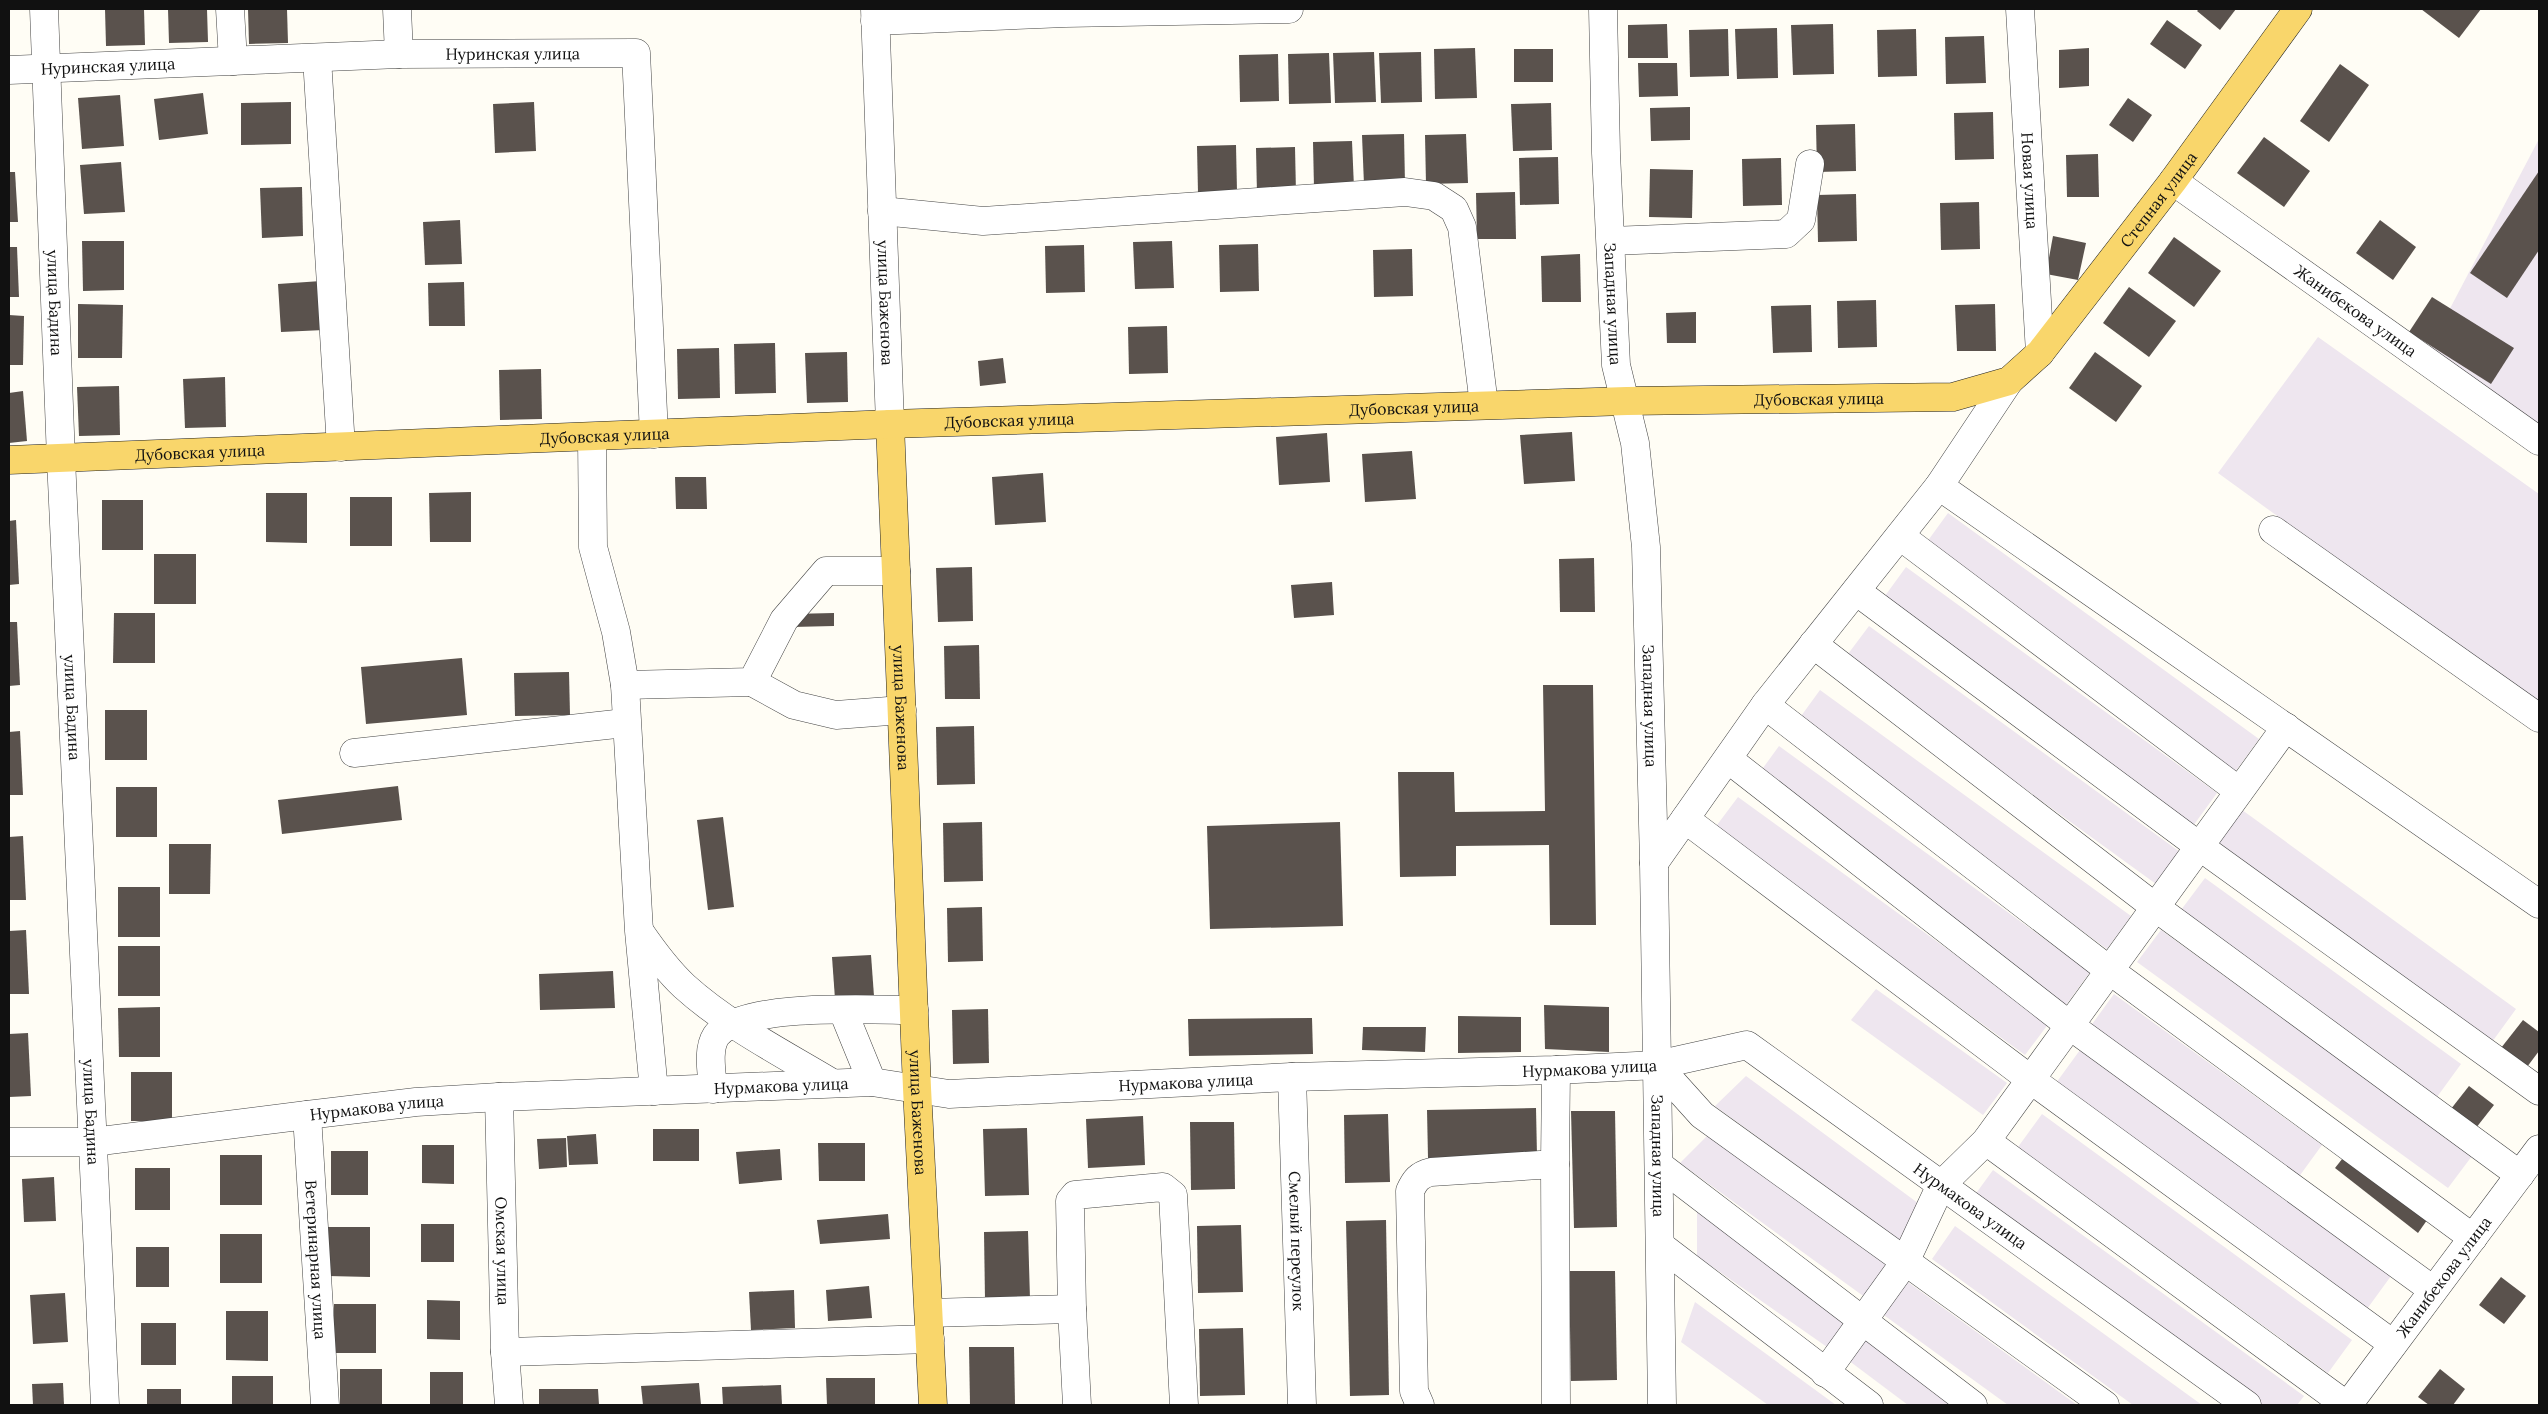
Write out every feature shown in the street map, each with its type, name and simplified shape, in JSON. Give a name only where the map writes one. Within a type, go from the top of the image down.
[{"type":"main road","name":"Степная улица","points":[[2009,382],[2040,353],[2173,181],[2298,9]]},
{"type":"main road","name":"Дубовская улица","points":[[9,460],[890,424],[1627,401],[1953,397],[2009,382]]},
{"type":"main road","name":"улица Баженова","points":[[890,424],[916,1088],[933,1405]]},
{"type":"street","name":"улица Бадина","points":[[44,9],[61,459],[105,1405]]},
{"type":"street","points":[[230,9],[233,61]]},
{"type":"street","points":[[397,9],[399,54]]},
{"type":"street","points":[[875,15],[1289,9]]},
{"type":"street","name":"Западная улица","points":[[1603,9],[1606,153],[1612,240],[1616,365],[1627,401],[1635,443],[1646,547],[1654,863],[1662,1405]]},
{"type":"street","name":"Новая улица","points":[[2020,9],[2040,353]]},
{"type":"street","name":"улица Баженова","points":[[875,15],[890,424]]},
{"type":"street","name":"Нуринская улица","points":[[9,70],[399,54],[636,53],[654,434]]},
{"type":"street","points":[[317,58],[341,447]]},
{"type":"street","points":[[1612,240],[1786,234],[1801,220],[1810,164]]},
{"type":"street","name":"Жанибекова улица","points":[[2173,181],[2539,441]]},
{"type":"street","points":[[882,211],[983,221],[1405,192],[1434,196],[1454,209],[1462,227],[1484,405]]},
{"type":"street","points":[[1654,863],[1765,705],[1939,486],[2009,382]]},
{"type":"street","points":[[592,436],[593,547],[616,632],[625,685],[625,723],[639,931],[654,1091]]},
{"type":"street","points":[[1939,486],[2539,904]]},
{"type":"street","points":[[2273,530],[2539,718]]},
{"type":"street","points":[[1900,536],[2239,791]]},
{"type":"street","points":[[752,682],[784,620],[826,571],[896,571]]},
{"type":"street","points":[[1856,591],[2199,846],[2539,1091]]},
{"type":"street","points":[[1813,644],[2155,907],[2520,1175]]},
{"type":"street","points":[[625,685],[752,682],[794,705],[836,715],[902,710]]},
{"type":"street","points":[[1765,705],[2109,970],[2473,1238]]},
{"type":"street","points":[[354,754],[625,723]]},
{"type":"street","points":[[1825,1373],[1905,1262],[1941,1185],[1986,1141],[2286,727]]},
{"type":"street","points":[[1728,759],[2070,1025],[2433,1290]]},
{"type":"street","points":[[1685,819],[2030,1079],[2393,1344]]},
{"type":"street","points":[[639,931],[659,959],[684,986],[733,1022],[832,1083]]},
{"type":"street","points":[[713,1088],[711,1052],[715,1038],[733,1022],[766,1014],[792,1011],[914,1010]]},
{"type":"street","points":[[843,1011],[872,1082]]},
{"type":"street","name":"Нурмакова улица","points":[[9,1142],[94,1142],[307,1114],[416,1102],[499,1097],[872,1082],[949,1094],[1292,1077],[1657,1066],[1747,1045],[2247,1405]]},
{"type":"street","points":[[1657,1066],[1702,1115],[2105,1405]]},
{"type":"street","points":[[1556,1070],[1556,1405]]},
{"type":"street","name":"Смелый переулок","points":[[1292,1077],[1302,1405]]},
{"type":"street","name":"Омская улица","points":[[499,1097],[508,1405]]},
{"type":"street","name":"Ветеринарная улица","points":[[307,1114],[324,1405]]},
{"type":"street","points":[[1986,1141],[2347,1405]]},
{"type":"street","name":"Жанибекова улица","points":[[2347,1405],[2539,1149]]},
{"type":"street","points":[[1420,1405],[1414,1391],[1410,1191],[1414,1182],[1421,1174],[1431,1172],[1555,1164]]},
{"type":"street","points":[[1659,1166],[1973,1405]]},
{"type":"street","points":[[1077,1405],[1072,1309],[1072,1198],[1075,1195],[1162,1187],[1173,1194],[1184,1405]]},
{"type":"street","points":[[1661,1246],[1869,1405]]},
{"type":"street","points":[[505,1352],[929,1326],[1072,1309]]},
{"type":"shaded area","points":[[2539,139],[2539,441],[2424,358]]},
{"type":"shaded area","points":[[2318,337],[2539,494],[2539,706],[2218,473]]},
{"type":"shaded area","points":[[1948,513],[2259,739],[2235,772],[1924,546]]},
{"type":"shaded area","points":[[1906,567],[2217,793],[2193,826],[1882,600]]},
{"type":"shaded area","points":[[1869,626],[2180,852],[2156,884],[1845,658]]},
{"type":"shaded area","points":[[1820,690],[2131,916],[2107,949],[1796,723]]},
{"type":"shaded area","points":[[1779,746],[2090,972],[2066,1005],[1755,779]]},
{"type":"shaded area","points":[[1738,797],[2049,1023],[2025,1055],[1714,829]]},
{"type":"shaded area","points":[[2238,807],[2516,1009],[2492,1042],[2215,840]]},
{"type":"shaded area","points":[[2205,878],[2461,1064],[2437,1097],[2181,910]]},
{"type":"shaded area","points":[[2161,930],[2472,1156],[2448,1188],[2137,962]]},
{"type":"shaded area","points":[[1876,989],[2007,1083],[1983,1115],[1851,1020]]},
{"type":"shaded area","points":[[2114,994],[2322,1145],[2298,1178],[2090,1027]]},
{"type":"shaded area","points":[[2080,1050],[2391,1276],[2367,1309],[2056,1083]]},
{"type":"shaded area","points":[[1746,1076],[1926,1209],[1902,1242],[1715,1106]]},
{"type":"shaded area","points":[[2042,1114],[2352,1340],[2328,1373],[2018,1147]]},
{"type":"shaded area","points":[[1710,1133],[1890,1266],[1866,1298],[1680,1163]]},
{"type":"shaded area","points":[[1993,1170],[2304,1396],[2297,1405],[2247,1405],[1969,1203]]},
{"type":"shaded area","points":[[1697,1207],[1851,1314],[1827,1347],[1697,1256]]},
{"type":"shaded area","points":[[1955,1226],[2202,1405],[2133,1405],[1932,1259]]},
{"type":"shaded area","points":[[1905,1280],[2077,1405],[2008,1405],[1881,1313]]},
{"type":"shaded area","points":[[1695,1302],[1836,1405],[1768,1405],[1681,1342]]},
{"type":"shaded area","points":[[1865,1330],[1972,1405],[1908,1405],[1848,1360]]},
{"type":"building","points":[[105,9],[144,9],[145,45],[106,46]]},
{"type":"building","points":[[168,9],[207,9],[208,42],[169,43]]},
{"type":"building","points":[[248,9],[287,9],[288,43],[249,44]]},
{"type":"building","points":[[2199,9],[2236,9],[2220,30],[2197,11]]},
{"type":"building","points":[[2421,9],[2481,9],[2459,38]]},
{"type":"building","points":[[2167,20],[2202,45],[2185,69],[2150,44]]},
{"type":"building","points":[[1667,24],[1668,58],[1628,58],[1628,25]]},
{"type":"building","points":[[1833,24],[1834,74],[1793,75],[1791,25]]},
{"type":"building","points":[[1777,28],[1778,78],[1737,79],[1735,29]]},
{"type":"building","points":[[1728,29],[1729,76],[1690,77],[1689,30]]},
{"type":"building","points":[[1916,29],[1917,76],[1878,77],[1877,30]]},
{"type":"building","points":[[1984,36],[1986,83],[1946,84],[1945,37]]},
{"type":"building","points":[[1475,48],[1477,98],[1435,99],[1434,49]]},
{"type":"building","points":[[2089,48],[2089,86],[2059,88],[2059,50]]},
{"type":"building","points":[[1514,49],[1553,49],[1553,82],[1514,82]]},
{"type":"building","points":[[1374,52],[1376,102],[1335,103],[1333,53]]},
{"type":"building","points":[[1421,52],[1422,102],[1381,103],[1379,53]]},
{"type":"building","points":[[1329,53],[1331,103],[1289,104],[1288,54]]},
{"type":"building","points":[[1278,54],[1279,101],[1240,102],[1239,55]]},
{"type":"building","points":[[1638,63],[1677,63],[1678,96],[1639,97]]},
{"type":"building","points":[[2340,64],[2369,85],[2329,142],[2300,121]]},
{"type":"building","points":[[203,93],[208,134],[159,140],[154,99]]},
{"type":"building","points":[[120,95],[124,146],[82,149],[78,98]]},
{"type":"building","points":[[2128,98],[2152,115],[2133,142],[2109,125]]},
{"type":"building","points":[[291,102],[291,144],[241,145],[241,103]]},
{"type":"building","points":[[534,102],[536,151],[495,153],[493,104]]},
{"type":"building","points":[[1551,103],[1552,150],[1513,151],[1511,104]]},
{"type":"building","points":[[1690,107],[1690,140],[1651,141],[1650,108]]},
{"type":"building","points":[[1993,112],[1994,159],[1955,160],[1954,113]]},
{"type":"building","points":[[1855,124],[1856,171],[1817,172],[1816,125]]},
{"type":"building","points":[[1404,134],[1405,184],[1364,185],[1362,135]]},
{"type":"building","points":[[1466,134],[1468,183],[1426,184],[1425,135]]},
{"type":"building","points":[[2264,137],[2310,171],[2284,207],[2237,173]]},
{"type":"building","points":[[1352,141],[1354,188],[1314,188],[1313,142]]},
{"type":"building","points":[[1236,145],[1237,192],[1198,193],[1197,146]]},
{"type":"building","points":[[1295,147],[1296,194],[1257,194],[1256,148]]},
{"type":"building","points":[[2098,154],[2099,197],[2067,197],[2066,155]]},
{"type":"building","points":[[1558,157],[1559,204],[1520,205],[1519,158]]},
{"type":"building","points":[[1781,158],[1782,205],[1743,206],[1742,159]]},
{"type":"building","points":[[121,162],[125,212],[84,214],[80,165]]},
{"type":"building","points":[[1650,169],[1693,170],[1692,218],[1649,217]]},
{"type":"building","points":[[2539,171],[2539,250],[2507,298],[2470,273]]},
{"type":"building","points":[[9,172],[15,172],[18,222],[9,222]]},
{"type":"building","points":[[302,187],[303,236],[262,238],[260,188]]},
{"type":"building","points":[[1515,192],[1516,239],[1477,239],[1476,193]]},
{"type":"building","points":[[1856,194],[1857,241],[1818,242],[1817,195]]},
{"type":"building","points":[[1979,202],[1980,249],[1941,250],[1940,203]]},
{"type":"building","points":[[460,220],[462,264],[425,265],[423,222]]},
{"type":"building","points":[[2380,220],[2416,247],[2393,280],[2356,253]]},
{"type":"building","points":[[2053,236],[2086,243],[2078,280],[2046,274]]},
{"type":"building","points":[[2174,237],[2221,271],[2194,307],[2148,273]]},
{"type":"building","points":[[82,241],[124,241],[124,290],[83,291]]},
{"type":"building","points":[[1172,241],[1174,288],[1135,289],[1133,242]]},
{"type":"building","points":[[1258,244],[1259,291],[1220,292],[1219,245]]},
{"type":"building","points":[[1084,245],[1085,292],[1046,293],[1045,246]]},
{"type":"building","points":[[9,247],[17,247],[19,297],[9,297]]},
{"type":"building","points":[[1412,249],[1413,296],[1374,297],[1373,250]]},
{"type":"building","points":[[1580,254],[1581,302],[1542,302],[1541,256]]},
{"type":"building","points":[[321,281],[324,330],[281,332],[278,284]]},
{"type":"building","points":[[464,282],[465,326],[429,326],[428,283]]},
{"type":"building","points":[[2129,287],[2176,321],[2149,357],[2103,323]]},
{"type":"building","points":[[2432,297],[2514,348],[2491,384],[2409,332]]},
{"type":"building","points":[[1876,300],[1877,347],[1838,348],[1837,301]]},
{"type":"building","points":[[78,304],[123,305],[122,358],[78,358]]},
{"type":"building","points":[[1995,304],[1996,351],[1957,351],[1955,305]]},
{"type":"building","points":[[1811,305],[1812,352],[1773,353],[1771,306]]},
{"type":"building","points":[[1696,312],[1696,343],[1667,343],[1666,313]]},
{"type":"building","points":[[9,315],[24,316],[23,365],[9,365]]},
{"type":"building","points":[[1167,326],[1168,373],[1129,374],[1128,327]]},
{"type":"building","points":[[775,343],[776,393],[735,394],[734,344]]},
{"type":"building","points":[[719,348],[720,398],[678,399],[677,349]]},
{"type":"building","points":[[847,352],[848,402],[807,403],[805,353]]},
{"type":"building","points":[[2095,352],[2142,386],[2116,422],[2069,388]]},
{"type":"building","points":[[1003,358],[1006,383],[980,386],[978,361]]},
{"type":"building","points":[[541,369],[542,419],[500,420],[499,370]]},
{"type":"building","points":[[225,377],[226,427],[185,428],[183,379]]},
{"type":"building","points":[[119,386],[120,435],[79,436],[77,387]]},
{"type":"building","points":[[23,391],[27,441],[9,443],[9,393]]},
{"type":"building","points":[[1572,432],[1575,481],[1524,484],[1520,435]]},
{"type":"building","points":[[1327,433],[1330,482],[1279,485],[1276,437]]},
{"type":"building","points":[[1412,451],[1416,499],[1365,502],[1362,454]]},
{"type":"building","points":[[1043,473],[1046,522],[995,525],[992,477]]},
{"type":"building","points":[[675,477],[706,477],[707,509],[676,509]]},
{"type":"building","points":[[471,492],[471,542],[430,542],[429,493]]},
{"type":"building","points":[[266,493],[307,493],[307,543],[266,542]]},
{"type":"building","points":[[350,497],[392,497],[392,546],[350,546]]},
{"type":"building","points":[[102,500],[143,500],[143,550],[102,550]]},
{"type":"building","points":[[16,520],[19,584],[9,585],[9,521]]},
{"type":"building","points":[[154,554],[196,554],[196,604],[154,604]]},
{"type":"building","points":[[1594,558],[1595,612],[1560,612],[1559,559]]},
{"type":"building","points":[[972,567],[973,621],[938,622],[936,568]]},
{"type":"building","points":[[1332,582],[1334,615],[1294,618],[1291,585]]},
{"type":"building","points":[[114,613],[155,613],[155,663],[113,663]]},
{"type":"building","points":[[834,613],[834,626],[792,627],[791,614]]},
{"type":"building","points":[[9,622],[17,622],[20,685],[9,686]]},
{"type":"building","points":[[979,645],[980,699],[945,699],[944,646]]},
{"type":"building","points":[[462,658],[467,715],[366,724],[361,667]]},
{"type":"building","points":[[569,672],[570,715],[515,716],[514,673]]},
{"type":"building","points":[[1543,685],[1593,685],[1596,925],[1550,925],[1549,845],[1456,846],[1456,876],[1400,877],[1398,772],[1454,772],[1455,812],[1545,811]]},
{"type":"building","points":[[105,710],[147,710],[147,760],[105,760]]},
{"type":"building","points":[[974,726],[975,784],[937,785],[936,727]]},
{"type":"building","points":[[20,731],[23,795],[9,795],[9,732]]},
{"type":"building","points":[[398,786],[402,820],[282,834],[278,800]]},
{"type":"building","points":[[116,787],[157,787],[157,837],[116,837]]},
{"type":"building","points":[[723,817],[734,907],[708,910],[697,820]]},
{"type":"building","points":[[982,822],[983,881],[944,882],[943,823]]},
{"type":"building","points":[[1340,822],[1343,926],[1210,929],[1207,826]]},
{"type":"building","points":[[23,836],[26,900],[9,900],[9,837]]},
{"type":"building","points":[[169,844],[211,844],[210,894],[169,894]]},
{"type":"building","points":[[118,887],[160,887],[160,937],[118,937]]},
{"type":"building","points":[[982,907],[983,961],[948,962],[947,908]]},
{"type":"building","points":[[26,930],[29,994],[9,994],[9,931]]},
{"type":"building","points":[[118,946],[160,946],[160,996],[118,996]]},
{"type":"building","points":[[871,955],[874,996],[835,999],[832,957]]},
{"type":"building","points":[[613,971],[615,1008],[540,1010],[539,974]]},
{"type":"building","points":[[1544,1005],[1609,1007],[1609,1052],[1545,1049]]},
{"type":"building","points":[[160,1007],[160,1057],[119,1057],[118,1008]]},
{"type":"building","points":[[988,1009],[989,1063],[953,1064],[952,1010]]},
{"type":"building","points":[[1458,1016],[1521,1017],[1521,1052],[1458,1053]]},
{"type":"building","points":[[1312,1018],[1313,1054],[1189,1056],[1188,1019]]},
{"type":"building","points":[[2523,1020],[2539,1032],[2539,1051],[2527,1067],[2501,1048]]},
{"type":"building","points":[[1363,1027],[1426,1027],[1425,1052],[1362,1050]]},
{"type":"building","points":[[28,1033],[31,1096],[9,1097],[9,1034]]},
{"type":"building","points":[[131,1072],[172,1072],[172,1121],[131,1121]]},
{"type":"building","points":[[2469,1086],[2494,1105],[2472,1133],[2447,1114]]},
{"type":"building","points":[[1536,1108],[1537,1156],[1428,1158],[1427,1110]]},
{"type":"building","points":[[1571,1111],[1615,1111],[1617,1227],[1574,1228]]},
{"type":"building","points":[[1388,1114],[1390,1182],[1345,1183],[1344,1115]]},
{"type":"building","points":[[1143,1116],[1145,1165],[1088,1168],[1086,1119]]},
{"type":"building","points":[[1190,1122],[1234,1122],[1235,1189],[1191,1190]]},
{"type":"building","points":[[1027,1128],[1029,1195],[985,1196],[983,1129]]},
{"type":"building","points":[[653,1129],[699,1129],[699,1161],[653,1161]]},
{"type":"building","points":[[596,1134],[598,1164],[569,1165],[567,1136]]},
{"type":"building","points":[[566,1138],[567,1167],[539,1169],[537,1139]]},
{"type":"building","points":[[818,1143],[865,1143],[865,1181],[819,1181]]},
{"type":"building","points":[[422,1145],[454,1145],[454,1184],[422,1183]]},
{"type":"building","points":[[780,1149],[782,1180],[739,1184],[736,1152]]},
{"type":"building","points":[[2350,1149],[2432,1213],[2418,1233],[2335,1168]]},
{"type":"building","points":[[331,1151],[368,1151],[368,1195],[331,1195]]},
{"type":"building","points":[[220,1155],[262,1155],[262,1205],[220,1205]]},
{"type":"building","points":[[135,1168],[170,1168],[170,1210],[135,1210]]},
{"type":"building","points":[[54,1177],[56,1221],[24,1222],[22,1179]]},
{"type":"building","points":[[888,1214],[890,1239],[820,1244],[817,1220]]},
{"type":"building","points":[[1386,1220],[1389,1395],[1350,1396],[1346,1221]]},
{"type":"building","points":[[421,1224],[454,1224],[454,1262],[421,1262]]},
{"type":"building","points":[[1241,1225],[1243,1292],[1198,1293],[1197,1226]]},
{"type":"building","points":[[328,1227],[370,1227],[370,1277],[328,1276]]},
{"type":"building","points":[[1028,1231],[1030,1299],[985,1299],[984,1232]]},
{"type":"building","points":[[220,1234],[262,1234],[262,1283],[220,1283]]},
{"type":"building","points":[[136,1247],[169,1247],[169,1287],[136,1287]]},
{"type":"building","points":[[1569,1271],[1615,1271],[1617,1380],[1571,1381]]},
{"type":"building","points":[[2501,1277],[2526,1296],[2504,1324],[2479,1305]]},
{"type":"building","points":[[869,1286],[872,1318],[828,1321],[826,1290]]},
{"type":"building","points":[[794,1290],[795,1328],[751,1330],[749,1292]]},
{"type":"building","points":[[65,1293],[68,1342],[33,1344],[30,1295]]},
{"type":"building","points":[[427,1300],[460,1301],[460,1340],[427,1339]]},
{"type":"building","points":[[334,1304],[376,1304],[376,1353],[334,1353]]},
{"type":"building","points":[[226,1311],[268,1311],[268,1361],[226,1360]]},
{"type":"building","points":[[141,1323],[176,1323],[176,1365],[141,1365]]},
{"type":"building","points":[[1243,1328],[1245,1395],[1200,1396],[1199,1329]]},
{"type":"building","points":[[969,1347],[1014,1347],[1015,1405],[970,1405]]},
{"type":"building","points":[[340,1369],[382,1369],[382,1405],[340,1405]]},
{"type":"building","points":[[2440,1369],[2465,1389],[2453,1405],[2429,1405],[2418,1397]]},
{"type":"building","points":[[430,1372],[463,1372],[463,1405],[430,1405]]},
{"type":"building","points":[[232,1376],[273,1376],[273,1405],[232,1405]]},
{"type":"building","points":[[826,1378],[875,1378],[875,1405],[827,1405]]},
{"type":"building","points":[[63,1383],[64,1405],[33,1405],[32,1384]]},
{"type":"building","points":[[699,1383],[701,1405],[643,1405],[641,1386]]},
{"type":"building","points":[[781,1385],[782,1405],[723,1405],[722,1387]]},
{"type":"building","points":[[147,1389],[181,1389],[181,1405],[147,1405]]},
{"type":"building","points":[[539,1389],[598,1389],[599,1405],[539,1405]]}]
